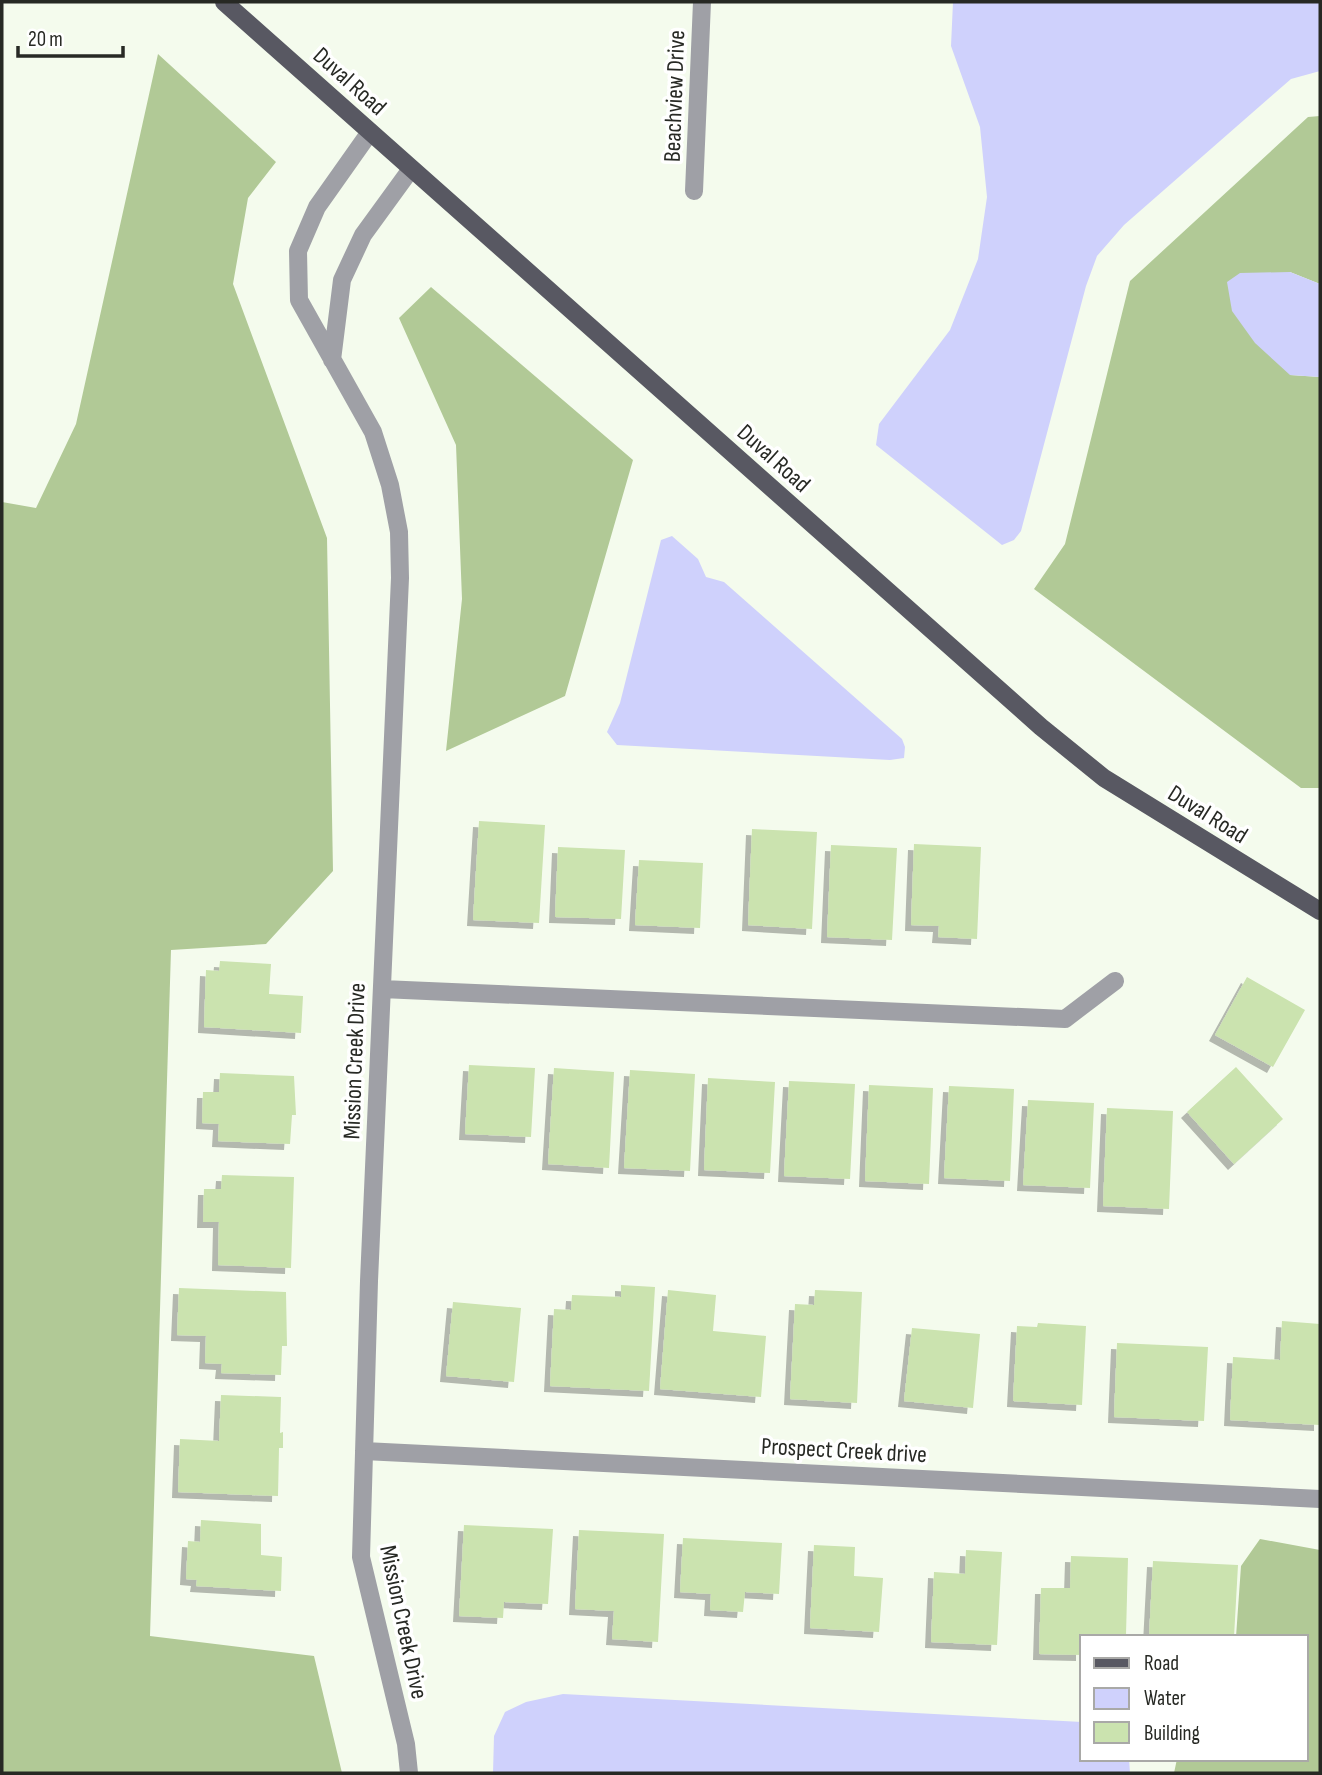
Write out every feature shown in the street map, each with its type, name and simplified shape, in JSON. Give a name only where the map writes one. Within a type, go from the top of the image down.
[{"type":"main road","name":"Duval Road","points":[[224,2],[1051,736],[1104,778],[1320,911]]},
{"type":"street","name":"Beachview Drive","points":[[694,191],[702,2]]},
{"type":"street","name":"Mission Creek Drive","points":[[370,132],[317,207],[298,251],[299,300],[373,432],[390,485],[399,532],[400,578],[361,1557],[406,1744],[409,1773]]},
{"type":"street","points":[[332,360],[342,280],[363,235],[411,169]]},
{"type":"street","points":[[382,989],[1065,1018],[1115,981]]},
{"type":"street","name":"Prospect Creek drive","points":[[364,1451],[1320,1499]]},
{"type":"green space","points":[[158,54],[276,162],[248,198],[233,284],[327,538],[333,871],[266,944],[171,950],[150,1636],[314,1656],[342,1773],[2,1773],[2,502],[36,508],[76,424]]},
{"type":"green space","points":[[1320,116],[1320,284],[1290,272],[1290,375],[1320,377],[1320,788],[1301,788],[1034,589],[1065,544],[1130,281],[1308,117]]},
{"type":"green space","points":[[431,287],[633,460],[565,696],[446,751],[462,599],[456,445],[399,318]]},
{"type":"green space","points":[[1260,1539],[1320,1550],[1320,1773],[1174,1773],[1177,1761],[1308,1761],[1308,1635],[1236,1635],[1241,1566]]},
{"type":"water","points":[[953,2],[1320,2],[1320,71],[1291,79],[1124,225],[1097,256],[1086,286],[1021,531],[1014,540],[1002,545],[876,445],[879,424],[950,330],[978,259],[987,197],[980,127],[951,46]]},
{"type":"water","points":[[1290,272],[1320,284],[1320,377],[1290,375],[1255,343],[1232,311],[1227,282],[1240,273]]},
{"type":"water","points":[[672,536],[698,559],[706,577],[724,582],[902,739],[905,747],[904,758],[890,760],[617,745],[607,732],[620,703],[661,540]]},
{"type":"water","points":[[563,1694],[1080,1722],[1080,1761],[1129,1761],[1130,1773],[493,1773],[494,1736],[505,1712],[526,1702]]},
{"type":"building","points":[[479,821],[545,825],[539,923],[473,920]]},
{"type":"building","points":[[752,829],[817,832],[812,929],[748,925]]},
{"type":"building","points":[[914,844],[981,847],[977,939],[938,937],[939,926],[911,925]]},
{"type":"building","points":[[831,845],[897,848],[892,940],[827,937]]},
{"type":"building","points":[[558,847],[625,850],[621,919],[555,917]]},
{"type":"building","points":[[639,860],[703,863],[700,928],[635,925]]},
{"type":"building","points":[[220,961],[271,964],[269,994],[303,996],[301,1033],[204,1027],[206,970],[219,971]]},
{"type":"building","points":[[1247,977],[1305,1010],[1273,1067],[1215,1035]]},
{"type":"building","points":[[469,1065],[535,1068],[531,1137],[465,1134]]},
{"type":"building","points":[[1236,1067],[1283,1119],[1234,1164],[1187,1112]]},
{"type":"building","points":[[554,1068],[614,1072],[609,1168],[548,1164]]},
{"type":"building","points":[[630,1070],[695,1074],[690,1171],[624,1168]]},
{"type":"building","points":[[220,1073],[294,1076],[296,1115],[292,1115],[290,1144],[218,1141],[219,1124],[202,1123],[203,1092],[219,1092]]},
{"type":"building","points":[[708,1078],[775,1082],[770,1173],[704,1170]]},
{"type":"building","points":[[789,1081],[855,1084],[850,1179],[784,1176]]},
{"type":"building","points":[[869,1085],[933,1088],[929,1184],[865,1181]]},
{"type":"building","points":[[949,1086],[1014,1089],[1010,1181],[944,1178]]},
{"type":"building","points":[[1028,1100],[1094,1103],[1090,1188],[1023,1185]]},
{"type":"building","points":[[1107,1108],[1173,1111],[1169,1209],[1103,1206]]},
{"type":"building","points":[[222,1175],[294,1177],[291,1268],[218,1265],[219,1222],[203,1222],[204,1189],[221,1189]]},
{"type":"building","points":[[621,1285],[655,1287],[649,1391],[550,1386],[554,1309],[571,1310],[572,1295],[621,1297]]},
{"type":"building","points":[[179,1288],[286,1292],[287,1346],[282,1346],[281,1375],[221,1373],[222,1364],[205,1363],[206,1336],[177,1335]]},
{"type":"building","points":[[668,1290],[716,1295],[713,1331],[766,1336],[761,1397],[660,1389]]},
{"type":"building","points":[[815,1290],[862,1292],[857,1403],[790,1399],[795,1304],[814,1305]]},
{"type":"building","points":[[453,1302],[521,1308],[514,1382],[446,1376]]},
{"type":"building","points":[[1282,1321],[1320,1324],[1320,1425],[1230,1420],[1233,1357],[1280,1360]]},
{"type":"building","points":[[1038,1323],[1086,1326],[1082,1405],[1013,1401],[1017,1326],[1037,1327]]},
{"type":"building","points":[[912,1328],[980,1334],[973,1408],[904,1401]]},
{"type":"building","points":[[1117,1343],[1208,1347],[1204,1421],[1114,1417]]},
{"type":"building","points":[[221,1395],[281,1397],[280,1433],[283,1432],[283,1448],[279,1448],[278,1496],[178,1492],[180,1439],[219,1441]]},
{"type":"building","points":[[201,1520],[261,1524],[261,1555],[282,1557],[281,1591],[196,1586],[197,1580],[186,1579],[188,1541],[200,1542]]},
{"type":"building","points":[[464,1525],[553,1529],[548,1604],[504,1602],[503,1618],[459,1616]]},
{"type":"building","points":[[579,1530],[664,1534],[658,1642],[612,1639],[614,1611],[575,1609]]},
{"type":"building","points":[[683,1538],[782,1543],[779,1594],[745,1592],[743,1612],[710,1610],[711,1594],[680,1592]]},
{"type":"building","points":[[814,1545],[855,1547],[854,1576],[883,1578],[879,1632],[810,1628]]},
{"type":"building","points":[[966,1550],[1002,1552],[997,1645],[931,1642],[934,1572],[965,1574]]},
{"type":"building","points":[[1071,1556],[1128,1558],[1126,1635],[1080,1635],[1080,1655],[1039,1654],[1041,1588],[1070,1588]]},
{"type":"building","points":[[1153,1561],[1238,1565],[1234,1635],[1149,1635]]}]
